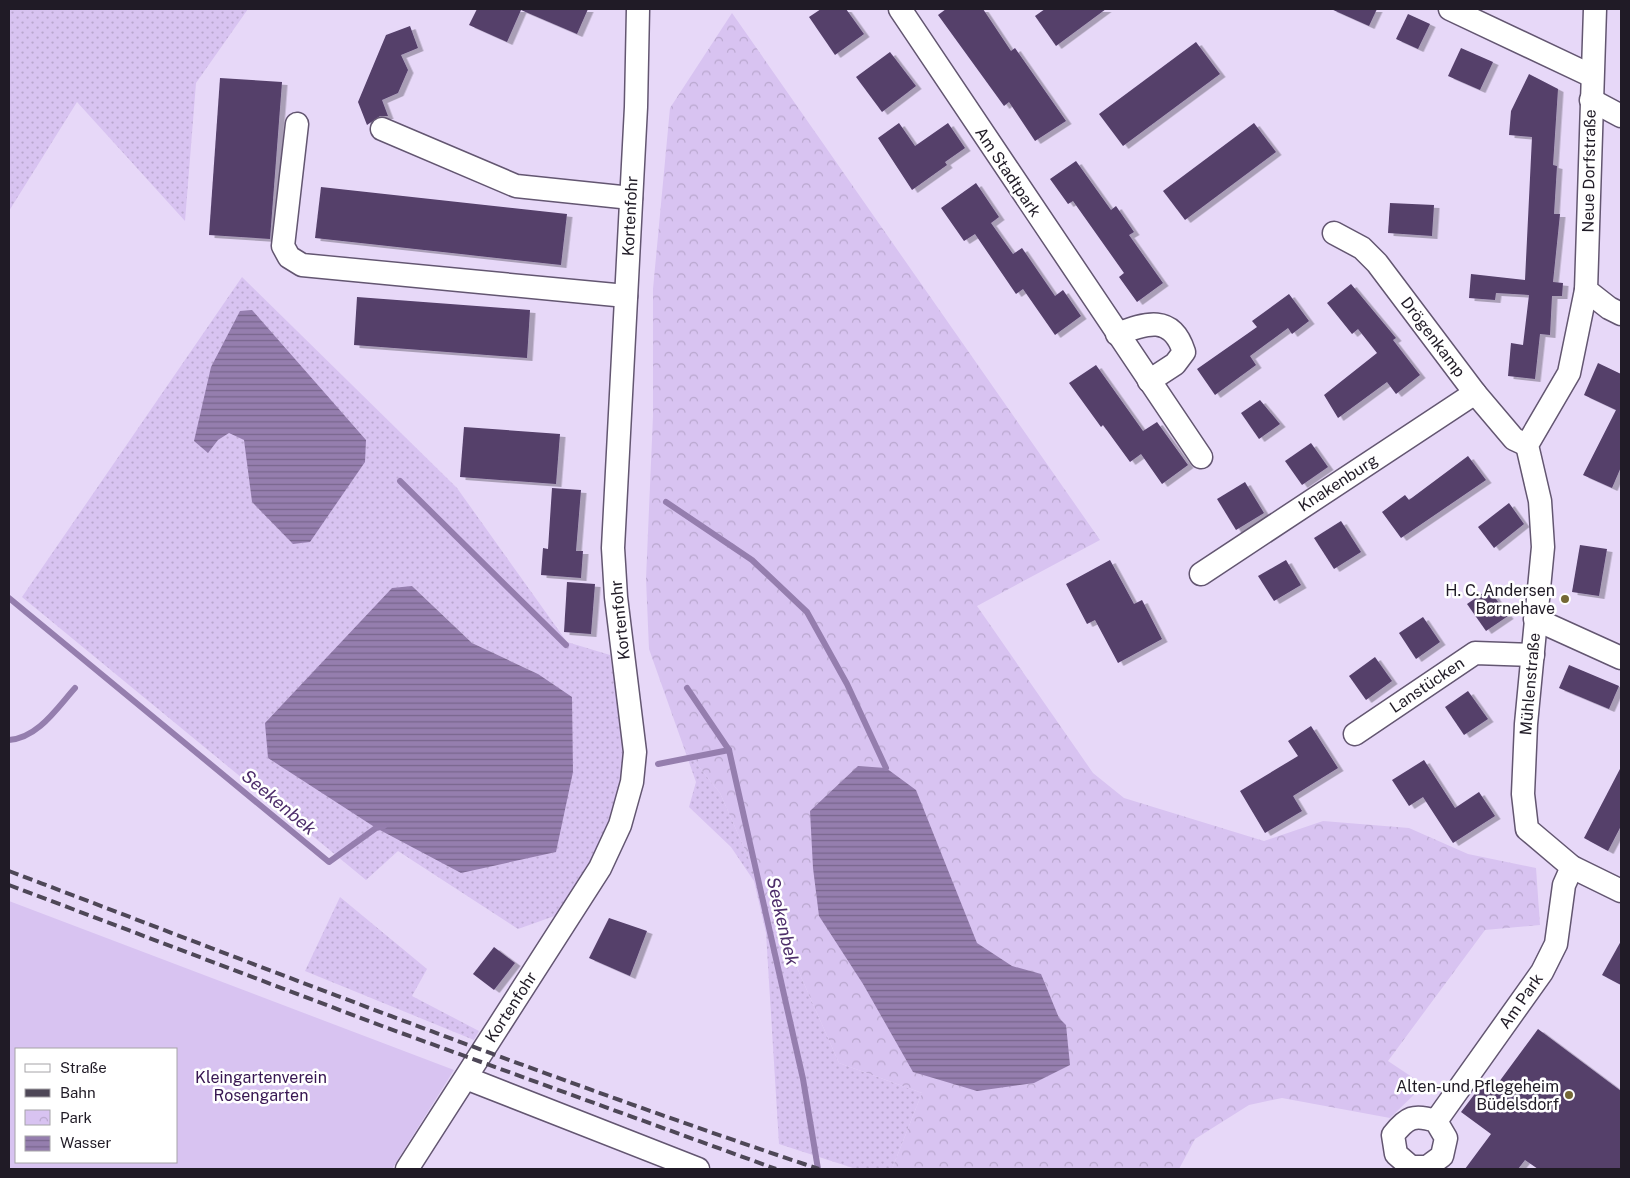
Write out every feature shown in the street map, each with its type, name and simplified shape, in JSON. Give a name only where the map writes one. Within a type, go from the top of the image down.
[{"type":"street","name":"Kortenfohr","points":[[407,1169],[600,868],[620,826],[632,782],[635,752],[616,597],[613,548],[631,198],[638,9]]},
{"type":"street","name":"Am Stadtpark","points":[[900,9],[1201,457]]},
{"type":"street","points":[[1450,9],[1592,76]]},
{"type":"street","name":"Neue Dorfstraße","points":[[1586,290],[1595,9]]},
{"type":"street","points":[[1591,100],[1621,116]]},
{"type":"street","points":[[297,124],[283,246],[289,257],[302,265],[626,296]]},
{"type":"street","points":[[382,129],[516,186],[530,190],[631,198]]},
{"type":"street","name":"Drögenkamp","points":[[1334,233],[1362,248],[1377,263],[1475,392],[1514,439],[1528,445]]},
{"type":"street","points":[[1528,445],[1569,373],[1586,290],[1609,308],[1621,314]]},
{"type":"street","points":[[1117,334],[1145,323],[1168,328],[1180,340],[1184,352],[1175,364],[1149,381]]},
{"type":"street","name":"Knakenburg","points":[[1201,574],[1475,392]]},
{"type":"street","name":"Mühlenstraße","points":[[1528,445],[1540,501],[1543,547],[1526,724],[1523,794],[1527,829],[1572,867],[1621,890]]},
{"type":"street","points":[[1535,618],[1621,658]]},
{"type":"street","name":"Lanstücken","points":[[1355,734],[1475,652],[1534,655]]},
{"type":"street","name":"Am Park","points":[[1436,1120],[1542,972],[1556,944],[1564,885],[1572,867]]},
{"type":"street","points":[[466,1078],[698,1169]]},
{"type":"green space","points":[[9,9],[248,9],[196,83],[185,221],[77,102],[9,211]]},
{"type":"green space","points":[[732,13],[1100,540],[977,606],[1093,773],[1124,798],[1264,841],[1323,821],[1409,828],[1468,854],[1536,868],[1540,925],[1485,930],[1388,1061],[1424,1085],[1390,1118],[1282,1098],[1249,1105],[1195,1139],[1179,1169],[892,1169],[922,1093],[839,1063],[720,793],[684,748],[649,649],[646,579],[653,416],[653,289],[670,108]]},
{"type":"green space","points":[[242,277],[457,488],[567,642],[610,655],[627,751],[614,820],[563,913],[518,929],[398,851],[366,880],[22,597]],"holes":[[[252,310],[252,502],[245,440],[229,432],[218,440]],[[412,586],[472,643],[538,674],[268,758]]]},
{"type":"green space","points":[[684,748],[720,793],[839,1063],[922,1093],[892,1169],[856,1169],[779,1144],[766,933],[754,881],[731,847],[689,807],[696,782]]},
{"type":"green space","points":[[340,897],[427,969],[412,996],[479,1031],[474,1040],[305,971]]},
{"type":"green space","name":"Kleingartenverein Rosengarten","points":[[9,901],[454,1070],[392,1169],[9,1169]]},
{"type":"water","points":[[252,310],[366,440],[365,462],[310,542],[293,544],[252,502],[244,440],[229,433],[218,440],[208,453],[194,441],[211,367],[240,311]]},
{"type":"water","points":[[412,586],[472,643],[538,674],[572,697],[573,772],[556,852],[461,873],[376,828],[268,758],[265,723],[392,588]]},
{"type":"water","points":[[858,766],[886,768],[916,790],[977,943],[1012,966],[1041,974],[1059,1018],[1066,1025],[1070,1065],[1034,1083],[977,1091],[913,1072],[863,984],[819,916],[813,868],[810,811]]},
{"type":"building","points":[[477,9],[588,9],[577,34],[521,10],[507,42],[469,25]]},
{"type":"building","points":[[821,9],[846,9],[864,34],[835,55],[809,17]]},
{"type":"building","points":[[946,9],[983,9],[1011,51],[1015,48],[1066,121],[1035,141],[1009,102],[1004,106],[938,15]]},
{"type":"building","points":[[1045,9],[1106,9],[1056,46],[1035,16]]},
{"type":"building","points":[[1331,9],[1377,9],[1369,26]]},
{"type":"building","points":[[1408,14],[1430,24],[1418,49],[1396,39]]},
{"type":"building","points":[[410,26],[418,48],[401,55],[408,70],[398,93],[382,100],[388,116],[380,116],[367,125],[358,102],[386,35]]},
{"type":"building","points":[[1196,42],[1220,74],[1123,146],[1099,114]]},
{"type":"building","points":[[1461,48],[1493,62],[1480,90],[1448,76]]},
{"type":"building","points":[[890,52],[916,86],[882,112],[856,77]]},
{"type":"building","points":[[1529,74],[1558,89],[1553,165],[1557,166],[1554,214],[1560,214],[1553,282],[1563,283],[1562,296],[1552,296],[1550,335],[1540,334],[1535,379],[1508,376],[1511,343],[1523,345],[1529,295],[1496,293],[1495,300],[1469,298],[1471,274],[1525,280],[1532,137],[1509,135],[1511,111]]},
{"type":"building","points":[[220,78],[282,82],[270,239],[209,235]]},
{"type":"building","points":[[899,123],[915,146],[948,123],[965,148],[945,162],[947,165],[912,190],[878,138]]},
{"type":"building","points":[[1254,123],[1276,152],[1185,220],[1163,191]]},
{"type":"building","points":[[1076,161],[1111,210],[1116,206],[1134,232],[1129,235],[1163,283],[1137,302],[1119,277],[1124,273],[1073,201],[1068,204],[1050,179]]},
{"type":"building","points":[[976,183],[999,217],[991,223],[1013,254],[1022,248],[1055,296],[1063,290],[1081,316],[1055,335],[1023,289],[1016,294],[975,234],[964,241],[941,208]]},
{"type":"building","points":[[321,187],[567,214],[561,265],[315,238]]},
{"type":"building","points":[[1390,203],[1434,205],[1432,236],[1388,233]]},
{"type":"building","points":[[1351,284],[1396,338],[1393,340],[1420,375],[1396,394],[1387,382],[1338,418],[1324,395],[1377,353],[1358,329],[1352,334],[1327,303]]},
{"type":"building","points":[[1289,294],[1309,321],[1292,334],[1288,328],[1250,356],[1256,365],[1215,395],[1197,369],[1257,327],[1252,321]]},
{"type":"building","points":[[357,297],[530,310],[527,358],[354,345]]},
{"type":"building","points":[[1598,363],[1621,374],[1621,467],[1612,488],[1583,475],[1616,410],[1584,395]]},
{"type":"building","points":[[1096,365],[1143,431],[1157,422],[1188,465],[1162,484],[1141,454],[1130,462],[1103,425],[1101,427],[1069,383]]},
{"type":"building","points":[[1260,400],[1280,424],[1259,439],[1241,413]]},
{"type":"building","points":[[464,427],[560,434],[556,484],[460,477]]},
{"type":"building","points":[[1311,443],[1328,467],[1302,485],[1285,461]]},
{"type":"building","points":[[1468,456],[1486,480],[1401,538],[1382,512],[1405,495],[1409,500]]},
{"type":"building","points":[[1245,482],[1264,513],[1236,530],[1217,499]]},
{"type":"building","points":[[552,488],[581,490],[576,551],[583,551],[581,578],[541,575],[543,548],[548,549]]},
{"type":"building","points":[[1509,503],[1524,524],[1494,548],[1478,527]]},
{"type":"building","points":[[1341,521],[1361,552],[1334,569],[1314,538]]},
{"type":"building","points":[[1580,545],[1607,549],[1599,596],[1572,592]]},
{"type":"building","points":[[1110,560],[1134,604],[1142,600],[1162,639],[1118,663],[1095,620],[1087,624],[1066,584]]},
{"type":"building","points":[[1286,560],[1301,585],[1274,601],[1258,576]]},
{"type":"building","points":[[567,582],[595,584],[591,634],[564,632]]},
{"type":"building","points":[[1489,589],[1508,616],[1486,631],[1467,604]]},
{"type":"building","points":[[1423,617],[1440,642],[1416,659],[1399,633]]},
{"type":"building","points":[[1375,657],[1392,681],[1366,700],[1349,676]]},
{"type":"building","points":[[1569,665],[1619,686],[1609,709],[1559,688]]},
{"type":"building","points":[[1468,691],[1488,719],[1464,735],[1445,707]]},
{"type":"building","points":[[1311,726],[1338,768],[1293,796],[1302,811],[1265,833],[1240,791],[1298,756],[1288,741]]},
{"type":"building","points":[[1424,760],[1455,808],[1479,792],[1495,816],[1453,843],[1423,797],[1409,806],[1392,780]]},
{"type":"building","points":[[1621,767],[1621,826],[1608,851],[1584,838]]},
{"type":"building","points":[[609,918],[647,931],[630,976],[589,958]]},
{"type":"building","points":[[1621,941],[1621,985],[1602,975]]},
{"type":"building","points":[[494,947],[515,963],[494,990],[473,974]]},
{"type":"building","name":"Alten-und Pflegeheim Büdelsdorf","points":[[1538,1029],[1621,1091],[1621,1169],[1538,1169],[1525,1160],[1518,1169],[1465,1169],[1491,1134],[1461,1112],[1486,1079],[1496,1086]]},
{"type":"waterway","points":[[400,481],[566,645]]},
{"type":"waterway","points":[[666,502],[752,560],[807,612],[847,684],[886,768]]},
{"type":"waterway","name":"Seekenbek","points":[[9,598],[329,862],[376,828],[384,826]]},
{"type":"waterway","points":[[9,740],[29,734],[38,728],[54,713],[75,688]]},
{"type":"waterway","points":[[687,688],[729,750]]},
{"type":"waterway","name":"Seekenbek","points":[[658,764],[729,750],[803,1079],[818,1169]]},
{"type":"railway","points":[[9,871],[514,1062],[819,1169]]},
{"type":"railway","points":[[9,885],[382,1026],[776,1169]]},
{"type":"place","name":"H. C. Andersen Børnehave","points":[[1565,599]]},
{"type":"place","name":"Alten-und Pflegeheim Büdelsdorf","points":[[1569,1095]]}]
